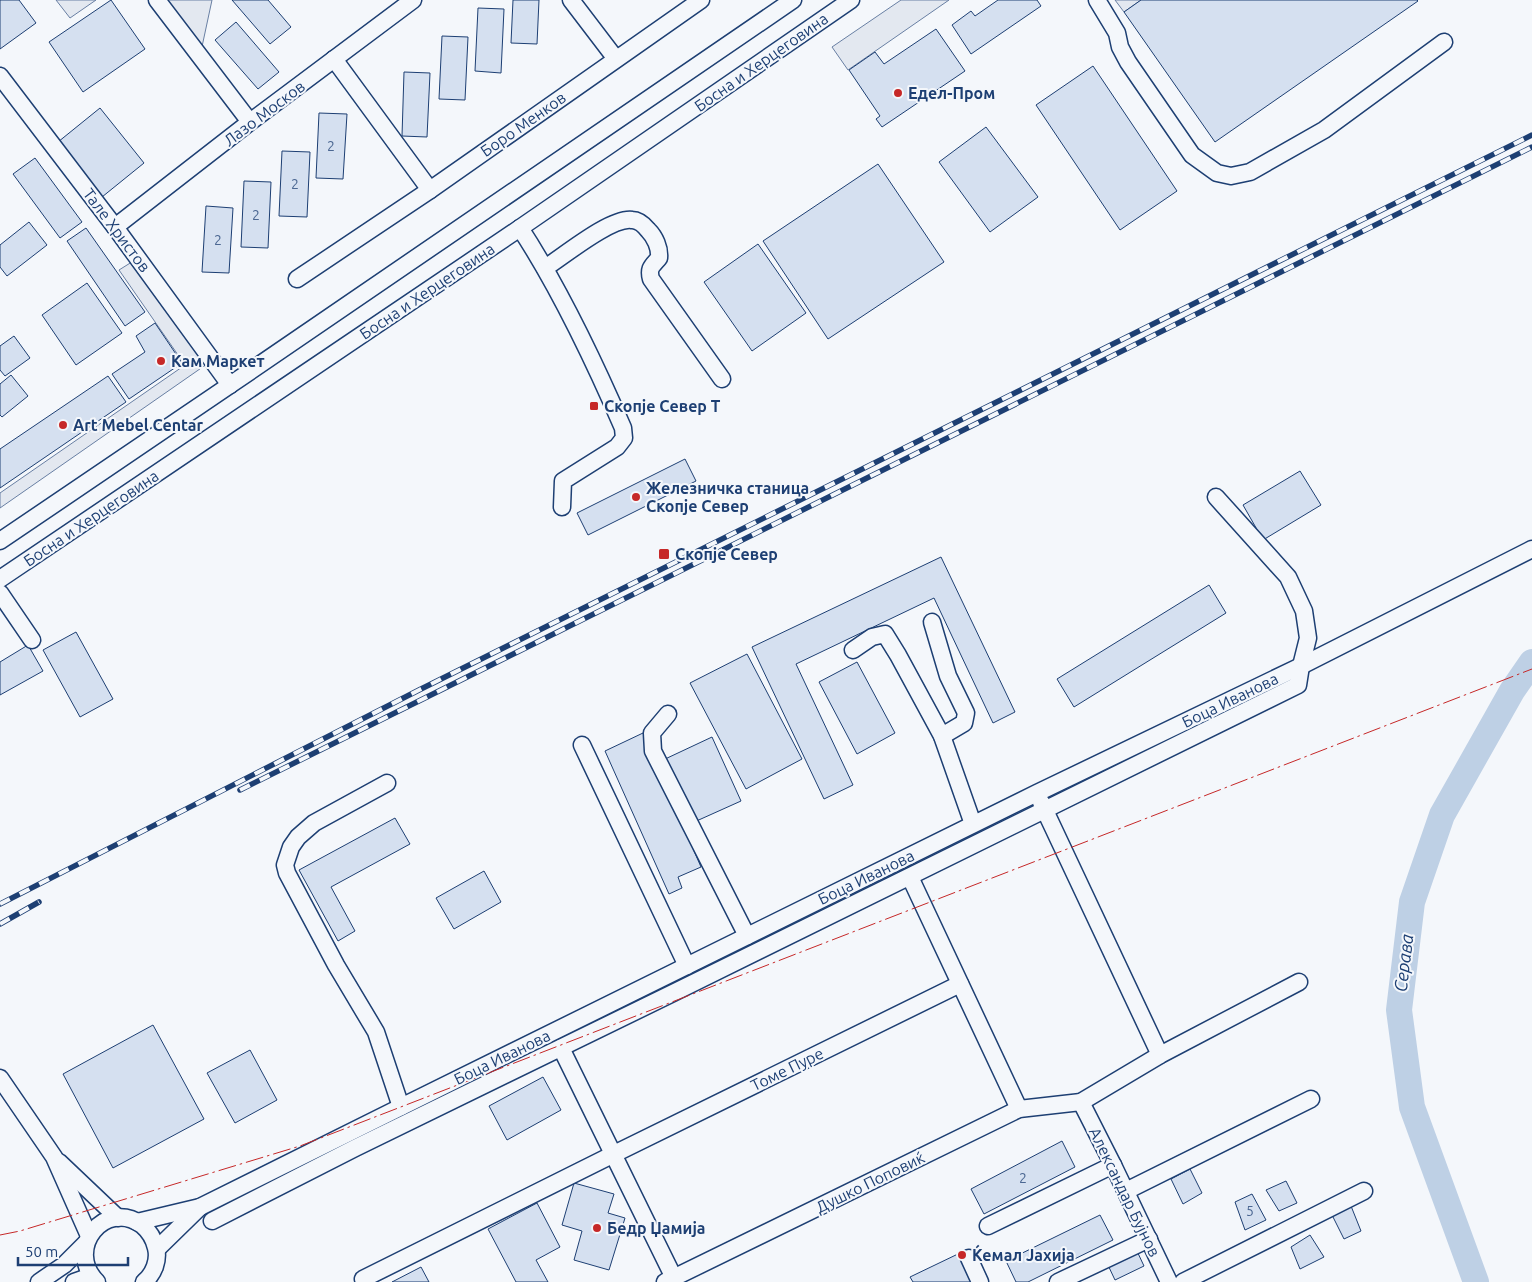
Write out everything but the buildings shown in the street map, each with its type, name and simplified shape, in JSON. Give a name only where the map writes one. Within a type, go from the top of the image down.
[{"type":"street","points":[[157,0],[250,122]]},
{"type":"street","name":"Лазо Москов","points":[[115,227],[250,122],[413,0]]},
{"type":"street","points":[[571,0],[616,59]]},
{"type":"street","name":"Боро Менков","points":[[297,279],[430,190],[701,0]]},
{"type":"street","name":"Босна и Херцеговина","points":[[0,541],[793,0]]},
{"type":"street","name":"Босна и Херцеговина","points":[[0,579],[520,228],[851,0]]},
{"type":"street","points":[[1099,1],[1117,33],[1120,47],[1128,62],[1192,155],[1217,173],[1231,176],[1250,172],[1324,130],[1444,42]]},
{"type":"street","points":[[334,60],[430,190]]},
{"type":"street","name":"Тале Христов","points":[[0,76],[115,227],[230,385]]},
{"type":"street","points":[[545,268],[606,227],[632,219],[641,222],[651,233],[658,246],[659,258],[649,272],[651,279],[722,379]]},
{"type":"street","points":[[520,228],[545,268],[623,428],[624,438],[617,447],[563,481],[562,507]]},
{"type":"street","points":[[212,1221],[355,1148],[673,994],[1298,685],[1308,638],[1304,611],[1288,577],[1216,497]]},
{"type":"street","name":"Боца Иванова","points":[[137,1222],[200,1207],[1037,792],[1301,666],[1532,549]]},
{"type":"street","points":[[0,593],[32,640]]},
{"type":"street","points":[[932,622],[948,676],[966,713],[964,723],[942,736]]},
{"type":"street","points":[[853,650],[872,637],[885,634],[942,736],[973,824]]},
{"type":"street","points":[[668,714],[652,733],[653,751],[747,936]]},
{"type":"street","points":[[582,745],[687,966]]},
{"type":"street","points":[[387,783],[314,823],[305,830],[291,847],[285,865],[291,882],[336,965],[376,1032],[401,1106]]},
{"type":"street","points":[[1037,792],[1160,1055]]},
{"type":"street","points":[[910,877],[1019,1109]]},
{"type":"street","points":[[665,977],[673,994]]},
{"type":"street","points":[[1081,1102],[1160,1055],[1299,982]]},
{"type":"street","name":"Томе Пуре","points":[[363,1279],[960,984]]},
{"type":"street","points":[[562,1048],[614,1154],[670,1280]]},
{"type":"street","points":[[0,1078],[54,1157],[118,1218]]},
{"type":"street","points":[[1126,1191],[1311,1099]]},
{"type":"street","name":"Душко Поповиќ","points":[[670,1280],[1019,1109],[1081,1102]]},
{"type":"street","name":"Александар Бујнов","points":[[1081,1102],[1169,1282]]},
{"type":"street","points":[[54,1157],[87,1240],[84,1255],[86,1266],[94,1279],[74,1282]]},
{"type":"street","points":[[988,1226],[1113,1165]]},
{"type":"street","points":[[1183,1282],[1364,1191]]},
{"type":"street","name":"Боца Иванова","points":[[157,1249],[200,1207]]},
{"type":"street","points":[[39,1282],[64,1265],[96,1227],[106,1221],[118,1218],[137,1222],[146,1228],[153,1238],[157,1249],[157,1259],[152,1278]]},
{"type":"street","points":[[1058,1282],[1149,1240]]},
{"type":"street","points":[[968,1258],[980,1282]]},
{"type":"shaded area","points":[[56,0],[96,0],[70,18]]},
{"type":"shaded area","points":[[157,0],[212,0],[200,56]]},
{"type":"shaded area","points":[[901,0],[949,0],[848,70],[832,47]]},
{"type":"shaded area","points":[[1115,0],[1141,0],[1124,12]]},
{"type":"shaded area","points":[[135,260],[207,364],[0,508],[0,493],[185,365],[119,270]]},
{"type":"waterway","name":"Серава","points":[[1476,1282],[1412,1107],[1399,1010],[1412,902],[1442,815],[1512,691],[1532,662]]},
{"type":"railway","points":[[0,904],[419,690],[1532,135]]},
{"type":"railway","points":[[240,790],[1532,147]]},
{"type":"railway","points":[[0,924],[39,902]]},
{"type":"power","points":[[0,1235],[20,1231],[300,1146],[1532,669]]},
{"type":"place","name":"Едел-Пром","points":[[898,93]]},
{"type":"place","name":"Кам Маркет","points":[[161,361]]},
{"type":"place","name":"Скопје Север Т","points":[[594,406]]},
{"type":"place","name":"Art Mebel Centar","points":[[63,425]]},
{"type":"place","name":"Железничка станица Скопје Север","points":[[636,497]]},
{"type":"place","name":"Скопје Север","points":[[664,554]]},
{"type":"place","name":"Бедр Џамија","points":[[597,1228]]},
{"type":"place","name":"Ќемал Јахија","points":[[962,1255]]}]
